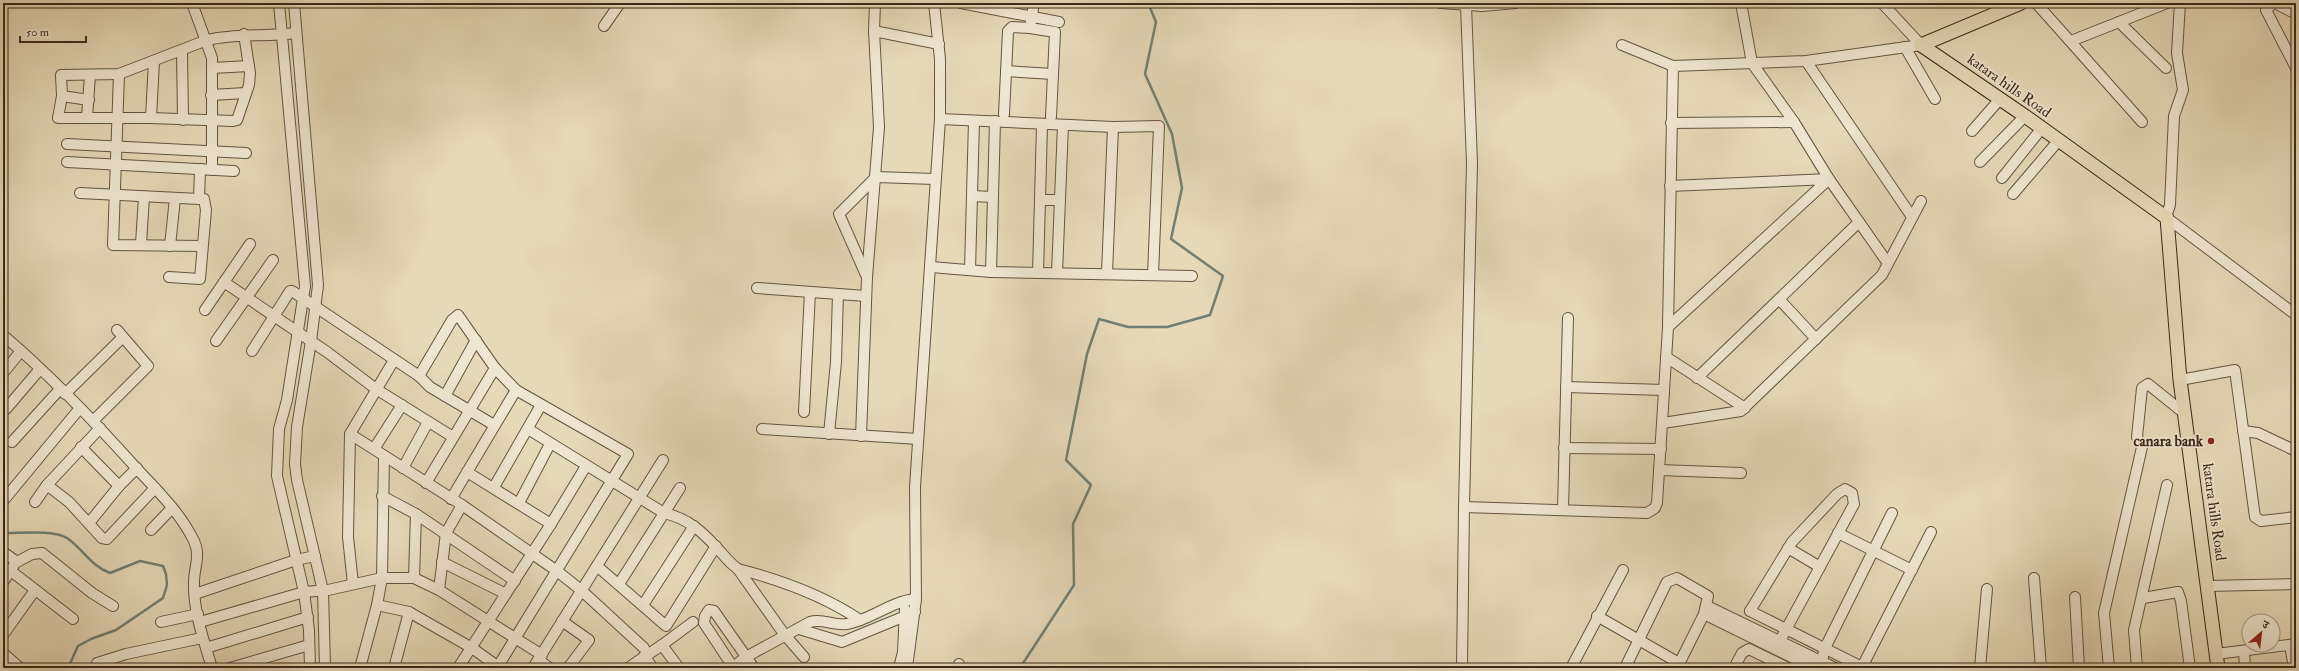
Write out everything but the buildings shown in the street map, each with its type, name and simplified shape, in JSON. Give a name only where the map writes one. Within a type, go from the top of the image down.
[{"type":"main road","points":[[1921,45],[2021,3]]},
{"type":"main road","name":"katara hills Road","points":[[1921,45],[2168,213],[2180,380],[2218,668]]},
{"type":"street","points":[[192,3],[207,40],[212,58],[212,170]]},
{"type":"street","points":[[310,668],[308,617],[304,592],[278,476],[279,429],[287,400],[305,286],[302,240],[279,6],[295,3],[296,33],[309,168],[318,285],[316,308],[297,427],[295,464],[297,480],[315,556],[329,590],[325,668]]},
{"type":"street","points":[[861,436],[866,277],[876,177],[879,127],[874,31],[875,3]]},
{"type":"street","points":[[907,668],[916,598],[914,583],[915,486],[931,267],[934,179],[940,119],[938,44],[934,3]]},
{"type":"street","points":[[961,3],[1058,22]]},
{"type":"street","points":[[1030,28],[1034,3]]},
{"type":"street","points":[[1441,3],[1466,5],[1516,3]]},
{"type":"street","points":[[1741,3],[1752,63],[1794,122],[1829,179],[1887,262]]},
{"type":"street","points":[[1882,3],[1898,23],[1921,45]]},
{"type":"street","points":[[2036,3],[2142,122]]},
{"type":"street","points":[[2071,41],[2167,3]]},
{"type":"street","name":"katara hills Road","points":[[2168,213],[2174,116],[2183,90],[2177,53],[2180,3]]},
{"type":"street","points":[[2296,14],[2274,3],[2266,10],[2296,68]]},
{"type":"street","points":[[604,26],[617,4]]},
{"type":"street","points":[[1462,668],[1464,506],[1472,162],[1466,5]]},
{"type":"street","points":[[2119,22],[2166,68]]},
{"type":"street","points":[[1004,114],[1009,28],[1030,28],[1055,32],[1051,117]]},
{"type":"street","points":[[874,31],[938,44]]},
{"type":"street","points":[[244,34],[249,66],[249,85],[237,120],[211,122],[151,118],[58,118],[62,96],[61,75],[90,76],[119,74],[154,62],[207,40],[244,34],[281,35],[296,33]]},
{"type":"street","points":[[1622,45],[1673,66],[1806,61],[1921,45]]},
{"type":"street","points":[[1905,47],[1935,99]]},
{"type":"street","points":[[182,51],[183,120]]},
{"type":"street","points":[[1806,61],[1912,217]]},
{"type":"street","points":[[151,118],[154,62]]},
{"type":"street","points":[[212,68],[249,66]]},
{"type":"street","points":[[1464,506],[1647,513],[1655,508],[1657,503],[1663,423],[1668,327],[1673,66]]},
{"type":"street","points":[[1006,72],[1053,74]]},
{"type":"street","points":[[119,74],[113,245],[141,244],[202,246]]},
{"type":"street","points":[[87,117],[90,76]]},
{"type":"street","points":[[211,95],[246,93]]},
{"type":"street","points":[[62,96],[89,100]]},
{"type":"street","points":[[1972,131],[2000,99]]},
{"type":"street","points":[[1980,162],[2025,116]]},
{"type":"street","points":[[940,119],[995,121],[1042,125],[1113,127],[1159,126],[1154,275]]},
{"type":"street","points":[[970,270],[974,120]]},
{"type":"street","points":[[990,272],[995,121]]},
{"type":"street","points":[[1671,123],[1794,122]]},
{"type":"street","points":[[1038,273],[1042,125]]},
{"type":"street","points":[[1057,273],[1063,125]]},
{"type":"street","points":[[1107,273],[1113,127]]},
{"type":"street","points":[[2002,178],[2042,128]]},
{"type":"street","points":[[2013,194],[2059,140]]},
{"type":"street","points":[[67,144],[246,153]]},
{"type":"street","points":[[67,162],[234,171]]},
{"type":"street","points":[[295,169],[309,168]]},
{"type":"street","points":[[199,199],[200,169]]},
{"type":"street","points":[[866,277],[839,214],[876,177],[934,179]]},
{"type":"street","points":[[1670,186],[1829,179]]},
{"type":"street","points":[[1668,327],[1829,179]]},
{"type":"street","points":[[80,193],[204,199],[206,210],[200,279],[169,278]]},
{"type":"street","points":[[972,196],[993,197]]},
{"type":"street","points":[[141,244],[144,197]]},
{"type":"street","points":[[170,246],[175,198]]},
{"type":"street","points":[[1040,200],[1060,200]]},
{"type":"street","points":[[1663,423],[1741,411],[1745,408],[1882,275],[1887,262],[1921,201]]},
{"type":"street","points":[[2168,213],[2296,316]]},
{"type":"street","points":[[1698,378],[1859,222]]},
{"type":"street","points":[[302,240],[315,239]]},
{"type":"street","points":[[206,310],[250,244]]},
{"type":"street","points":[[216,341],[273,260]]},
{"type":"street","points":[[931,267],[990,272],[1107,273],[1192,276]]},
{"type":"street","points":[[224,282],[311,341],[376,389],[453,437]]},
{"type":"street","points":[[756,288],[866,296]]},
{"type":"street","points":[[252,351],[290,291],[419,376],[445,396],[494,425]]},
{"type":"street","points":[[804,412],[810,292]]},
{"type":"street","points":[[829,434],[836,362],[838,294]]},
{"type":"street","points":[[1779,299],[1816,339]]},
{"type":"street","points":[[378,605],[409,612],[472,648],[498,667],[628,454],[516,390],[495,368],[458,315],[452,320],[419,376]]},
{"type":"street","points":[[1563,509],[1568,318]]},
{"type":"street","points":[[12,442],[120,334],[148,366],[97,424],[81,447],[47,485],[35,502]]},
{"type":"street","points":[[3,335],[97,424],[172,508],[194,541],[198,555],[194,582],[195,594],[204,643],[212,668]]},
{"type":"street","points":[[445,396],[476,340]]},
{"type":"street","points":[[3,373],[21,351]]},
{"type":"street","points":[[1666,357],[1745,408]]},
{"type":"street","points":[[352,584],[348,537],[350,434],[394,360]]},
{"type":"street","points":[[426,483],[495,368]]},
{"type":"street","points":[[6,409],[40,369]]},
{"type":"street","points":[[2180,380],[2235,370],[2255,518],[2261,521],[2296,517]]},
{"type":"street","points":[[2109,668],[2104,613],[2142,447],[2137,437],[2142,388],[2148,384],[2184,413]]},
{"type":"street","points":[[1566,387],[1664,390]]},
{"type":"street","points":[[452,499],[494,425],[516,390]]},
{"type":"street","points":[[494,487],[541,404]]},
{"type":"street","points":[[374,449],[402,405]]},
{"type":"street","points":[[3,501],[80,408]]},
{"type":"street","points":[[403,468],[428,422]]},
{"type":"street","points":[[528,429],[550,444],[664,513],[679,516],[694,526],[716,546],[730,564],[738,569],[794,586],[825,600],[860,620]]},
{"type":"street","points":[[762,429],[918,439]]},
{"type":"street","points":[[2243,431],[2258,434],[2296,451]]},
{"type":"street","points":[[350,434],[462,505],[530,554],[557,571],[581,590],[644,652],[653,668]]},
{"type":"street","points":[[519,503],[550,444]]},
{"type":"street","points":[[81,447],[119,486]]},
{"type":"street","points":[[1564,448],[1661,449]]},
{"type":"street","points":[[360,668],[378,605],[382,578],[382,496],[384,456]]},
{"type":"street","points":[[537,661],[663,460]]},
{"type":"street","points":[[458,668],[515,581],[530,554],[552,524],[586,466]]},
{"type":"street","points":[[89,523],[119,486],[137,468]]},
{"type":"street","points":[[1659,470],[1741,473]]},
{"type":"street","points":[[467,472],[494,487],[552,524]]},
{"type":"street","points":[[47,485],[69,502],[102,538],[107,539],[155,488]]},
{"type":"street","points":[[2137,668],[2134,630],[2167,485]]},
{"type":"street","points":[[619,584],[680,488]]},
{"type":"street","points":[[1750,611],[1788,548],[1837,494],[1845,489],[1852,493],[1854,504],[1778,644]]},
{"type":"street","points":[[382,496],[416,514],[446,533],[515,581]]},
{"type":"street","points":[[439,590],[446,533],[462,505]]},
{"type":"street","points":[[151,530],[172,508]]},
{"type":"street","points":[[1819,666],[1825,648],[1892,513]]},
{"type":"street","points":[[414,578],[416,514]]},
{"type":"street","points":[[643,606],[694,526]]},
{"type":"street","points":[[1750,611],[1862,668],[1931,532]]},
{"type":"street","points":[[1838,533],[1912,570]]},
{"type":"street","points":[[597,566],[666,626],[716,546]]},
{"type":"street","points":[[1788,548],[1820,567]]},
{"type":"street","points":[[3,552],[17,562]]},
{"type":"street","points":[[3,582],[17,562],[32,554],[42,553],[92,593],[113,606]]},
{"type":"street","points":[[195,594],[296,560],[315,556]]},
{"type":"street","points":[[442,562],[506,594]]},
{"type":"street","points":[[738,569],[784,634],[804,657]]},
{"type":"street","points":[[1571,668],[1597,616],[1623,570]]},
{"type":"street","points":[[10,571],[73,619]]},
{"type":"street","points":[[161,622],[199,618],[304,592],[329,590],[382,578],[414,578],[439,590],[516,638],[537,661],[550,668]]},
{"type":"street","points":[[1624,668],[1667,582],[1677,578],[1708,596],[1718,611]]},
{"type":"street","points":[[2034,578],[2041,668]]},
{"type":"street","points":[[899,668],[903,652],[905,600],[914,583]]},
{"type":"street","points":[[2207,586],[2296,584]]},
{"type":"street","points":[[1980,668],[1987,589]]},
{"type":"street","points":[[3,635],[36,590]]},
{"type":"street","points":[[2142,598],[2178,592],[2181,601],[2190,668]]},
{"type":"street","points":[[1597,616],[1678,665],[1706,610],[1708,596]]},
{"type":"street","points":[[2075,597],[2079,668]]},
{"type":"street","points":[[754,668],[746,657],[714,611],[709,610],[705,616],[704,623],[732,668],[746,657],[784,634],[815,621],[843,624],[860,620],[905,600],[916,598]]},
{"type":"street","points":[[1706,610],[1718,611],[1761,631],[1778,644]]},
{"type":"street","points":[[1706,610],[1778,644],[1819,666],[1835,668]]},
{"type":"street","points":[[1750,611],[1761,631]]},
{"type":"street","points":[[394,668],[409,612]]},
{"type":"street","points":[[799,629],[819,633],[838,642],[847,640],[915,612]]},
{"type":"street","points":[[97,663],[126,654],[204,643],[308,617]]},
{"type":"street","points":[[847,640],[854,626],[860,620]]},
{"type":"street","points":[[562,621],[589,640],[568,668]]},
{"type":"street","points":[[628,668],[644,652],[662,645],[693,622]]},
{"type":"street","points":[[230,668],[309,645]]},
{"type":"street","points":[[662,645],[679,668]]},
{"type":"street","points":[[2281,646],[2293,645],[2294,668]]},
{"type":"street","points":[[1734,668],[1742,653],[1749,649],[1788,668]]},
{"type":"street","points":[[2216,654],[2241,651]]},
{"type":"street","points":[[3,653],[20,668]]},
{"type":"street","points":[[2244,653],[2246,668]]},
{"type":"waterway","points":[[1020,668],[1074,585],[1073,524],[1091,485],[1066,460],[1087,354],[1099,319],[1128,327],[1167,327],[1210,315],[1223,276],[1171,239],[1182,188],[1172,134],[1145,74],[1156,22],[1148,3]]},
{"type":"waterway","points":[[3,528],[8,533],[38,532],[61,535],[73,542],[92,562],[110,573],[140,561],[163,566],[166,574],[167,585],[163,598],[116,630],[91,639],[78,646],[68,668]]},
{"type":"place","name":"canara bank","points":[[2211,441]]}]
